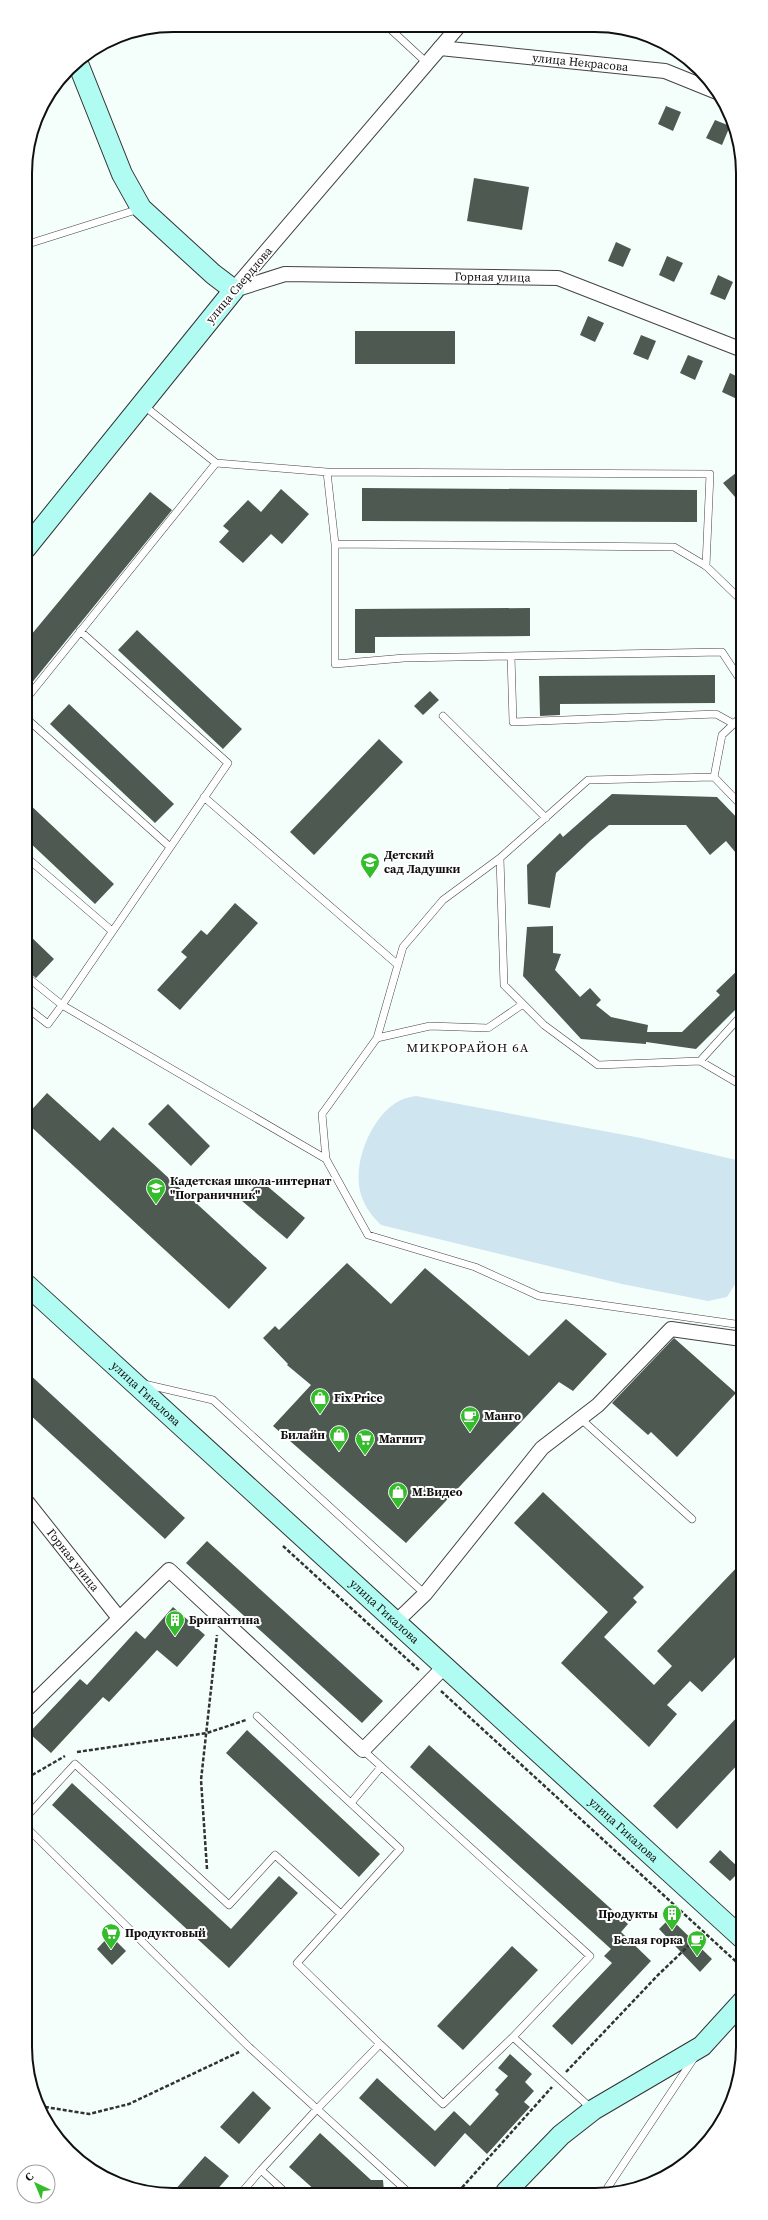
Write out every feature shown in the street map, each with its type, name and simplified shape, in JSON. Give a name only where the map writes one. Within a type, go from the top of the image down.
[{"type":"main road","points":[[79,68],[122,174],[141,208],[213,274],[234,290]]},
{"type":"main road","name":"улица Свердлова","points":[[32,541],[234,290]]},
{"type":"main road","name":"улица Гикалова","points":[[32,1290],[131,1382],[397,1621],[444,1667],[736,1934]]},
{"type":"main road","points":[[510,2188],[560,2134],[593,2110],[702,2046],[736,2009]]},
{"type":"street","name":"улица Свердлова","points":[[234,290],[454,32]]},
{"type":"street","name":"улица Некрасова","points":[[440,48],[665,71],[708,88]]},
{"type":"street","name":"Горная улица","points":[[234,290],[285,274],[558,278],[736,347]]},
{"type":"street","points":[[397,1621],[424,1594],[542,1448],[598,1406],[671,1329],[736,1337]]},
{"type":"street","name":"Горная улица","points":[[32,1508],[119,1618]]},
{"type":"street","points":[[32,1704],[169,1570],[363,1750],[444,1667]]},
{"type":"lane","points":[[393,32],[427,63]]},
{"type":"lane","points":[[32,243],[141,208]]},
{"type":"lane","points":[[142,404],[216,463],[327,472],[710,474],[706,566]]},
{"type":"lane","points":[[32,691],[216,463]]},
{"type":"lane","points":[[327,472],[335,544],[335,664],[404,658],[722,652],[736,673]]},
{"type":"lane","points":[[335,544],[674,547],[706,566],[736,595]]},
{"type":"lane","points":[[32,1012],[48,1024],[228,762],[80,631]]},
{"type":"lane","points":[[512,656],[513,722],[716,714],[734,724],[722,735],[714,777]]},
{"type":"lane","points":[[443,716],[546,818]]},
{"type":"lane","points":[[32,723],[170,848]]},
{"type":"lane","points":[[736,800],[714,777],[588,780],[500,858],[443,900],[403,947],[377,1038],[322,1114],[326,1159],[368,1235],[475,1268],[540,1296],[736,1324]]},
{"type":"lane","points":[[204,797],[398,965]]},
{"type":"lane","points":[[500,858],[504,985],[544,1025],[598,1065],[700,1060],[736,1082]]},
{"type":"lane","points":[[32,862],[112,931]]},
{"type":"lane","points":[[32,981],[62,1005],[326,1159]]},
{"type":"lane","points":[[377,1038],[430,1026],[488,1028],[523,1004]]},
{"type":"lane","points":[[700,1060],[736,1021]]},
{"type":"lane","points":[[131,1382],[213,1400],[424,1594]]},
{"type":"lane","points":[[580,1419],[692,1519]]},
{"type":"lane","points":[[257,1716],[400,1849],[297,1963],[444,2104],[514,2037],[590,1956],[363,1750]]},
{"type":"lane","points":[[32,1811],[74,1764],[229,1905],[275,1855],[341,1914]]},
{"type":"lane","points":[[350,1803],[381,1767]]},
{"type":"lane","points":[[32,1833],[250,2047],[404,2188]]},
{"type":"lane","points":[[514,2037],[593,2110]]},
{"type":"lane","points":[[245,2188],[317,2109],[380,2044]]},
{"type":"lane","points":[[610,2187],[702,2046]]},
{"type":"lane","points":[[261,2170],[281,2188]]},
{"type":"path","points":[[278,1541],[736,1962]]},
{"type":"path","points":[[208,1886],[202,1780],[217,1639],[213,1611]]},
{"type":"path","points":[[32,1776],[70,1753],[207,1733],[257,1716]]},
{"type":"path","points":[[621,2014],[661,1971],[703,1932]]},
{"type":"path","points":[[46,2107],[89,2114],[129,2104],[250,2047]]},
{"type":"path","points":[[461,2188],[495,2149]]},
{"type":"shaded area","points":[[416,1096],[641,1138],[736,1160],[736,1283],[727,1297],[708,1301],[622,1284],[381,1225],[366,1207],[359,1188],[361,1159],[371,1131],[379,1119],[389,1108],[405,1098]]},
{"type":"building","points":[[666,106],[681,112],[673,131],[658,124]]},
{"type":"building","points":[[715,120],[728,125],[729,128],[722,145],[706,138]]},
{"type":"building","points":[[474,178],[529,187],[522,230],[467,221]]},
{"type":"building","points":[[616,242],[631,249],[623,267],[608,261]]},
{"type":"building","points":[[667,256],[683,263],[674,282],[659,275]]},
{"type":"building","points":[[718,275],[733,282],[725,300],[710,294]]},
{"type":"building","points":[[588,316],[604,323],[595,342],[580,335]]},
{"type":"building","points":[[355,331],[455,331],[455,364],[355,364]]},
{"type":"building","points":[[641,335],[656,341],[648,360],[633,354]]},
{"type":"building","points":[[688,355],[703,361],[695,380],[680,373]]},
{"type":"building","points":[[730,373],[736,376],[736,399],[722,392]]},
{"type":"building","points":[[736,473],[736,498],[723,483]]},
{"type":"building","points":[[362,488],[697,490],[697,522],[362,521]]},
{"type":"building","points":[[281,489],[309,514],[282,544],[271,534],[243,563],[219,542],[229,531],[223,526],[248,500],[261,512]]},
{"type":"building","points":[[150,492],[172,510],[32,683],[32,634]]},
{"type":"building","points":[[530,608],[530,636],[375,637],[375,653],[355,653],[355,609]]},
{"type":"building","points":[[137,630],[242,729],[223,749],[118,650]]},
{"type":"building","points":[[715,675],[715,703],[560,704],[560,715],[540,716],[539,676]]},
{"type":"building","points":[[430,691],[439,700],[423,715],[414,706]]},
{"type":"building","points":[[69,704],[174,804],[155,823],[50,724]]},
{"type":"building","points":[[379,739],[403,762],[314,855],[290,832]]},
{"type":"building","points":[[612,794],[717,797],[736,817],[736,853],[726,841],[710,855],[686,825],[609,825],[556,873],[550,908],[528,904],[527,865],[560,833],[563,837]]},
{"type":"building","points":[[32,807],[114,884],[95,904],[32,845]]},
{"type":"building","points":[[235,903],[258,923],[180,1010],[157,990],[187,957],[181,952],[201,930],[207,935]]},
{"type":"building","points":[[553,926],[553,953],[561,954],[555,970],[580,997],[590,988],[601,1000],[596,1005],[611,1017],[648,1025],[647,1032],[682,1032],[720,995],[716,991],[736,972],[736,1009],[696,1049],[646,1042],[646,1044],[581,1039],[523,976],[527,927]]},
{"type":"building","points":[[32,938],[54,959],[36,978],[32,975]]},
{"type":"building","name":"Кадетская школа-интернат \"Пограничник\"","points":[[47,1093],[100,1141],[113,1127],[267,1268],[229,1309],[32,1128],[32,1110]]},
{"type":"building","points":[[168,1104],[210,1146],[191,1166],[148,1124]]},
{"type":"building","points":[[260,1180],[305,1218],[287,1239],[242,1201]]},
{"type":"building","points":[[347,1263],[391,1304],[425,1268],[529,1356],[566,1319],[607,1354],[573,1391],[559,1382],[406,1543],[273,1426],[311,1385],[287,1365],[288,1364],[263,1338],[275,1326],[279,1330]]},
{"type":"building","points":[[674,1338],[736,1393],[677,1457],[651,1432],[648,1435],[612,1403]]},
{"type":"building","points":[[32,1377],[185,1518],[165,1539],[32,1417]]},
{"type":"building","points":[[543,1492],[644,1587],[633,1598],[637,1602],[604,1637],[654,1685],[672,1666],[657,1651],[736,1568],[736,1656],[702,1692],[690,1681],[667,1705],[677,1714],[649,1747],[561,1663],[608,1612],[514,1523]]},
{"type":"building","points":[[207,1541],[383,1701],[362,1723],[186,1563]]},
{"type":"building","points":[[173,1607],[205,1635],[177,1667],[157,1650],[109,1702],[103,1697],[51,1753],[32,1736],[32,1730],[80,1679],[87,1685],[136,1631],[145,1639]]},
{"type":"building","points":[[736,1718],[736,1766],[677,1829],[653,1806]]},
{"type":"building","points":[[247,1730],[380,1854],[359,1877],[226,1753]]},
{"type":"building","points":[[429,1745],[628,1924],[621,1932],[651,1961],[572,2045],[552,2026],[612,1963],[604,1956],[611,1949],[410,1767]]},
{"type":"building","points":[[72,1783],[231,1929],[279,1876],[298,1893],[229,1968],[52,1805]]},
{"type":"building","points":[[720,1850],[736,1865],[736,1875],[730,1881],[709,1862]]},
{"type":"building","points":[[670,1918],[712,1959],[700,1972],[659,1929]]},
{"type":"building","name":"Продуктовый","points":[[110,1935],[126,1951],[112,1965],[97,1949]]},
{"type":"building","points":[[512,1946],[538,1970],[463,2050],[437,2026]]},
{"type":"building","points":[[510,2054],[532,2074],[525,2082],[534,2091],[524,2102],[530,2107],[487,2154],[465,2133],[435,2167],[359,2098],[377,2078],[435,2131],[454,2111],[470,2126],[499,2094],[495,2090],[508,2076],[498,2068]]},
{"type":"building","points":[[253,2091],[271,2108],[239,2144],[220,2127]]},
{"type":"building","points":[[320,2133],[371,2180],[383,2180],[384,2188],[313,2188],[289,2167]]},
{"type":"building","points":[[205,2156],[229,2176],[218,2188],[177,2188]]},
{"type":"place","name":"Детский сад Ладушки","points":[[370,879]]},
{"type":"place","name":"Кадетская школа-интернат \"Пограничник\"","points":[[156,1205]]},
{"type":"place","name":"Fix Price","points":[[320,1415]]},
{"type":"place","name":"Манго","points":[[470,1433]]},
{"type":"place","name":"Билайн","points":[[339,1452]]},
{"type":"place","name":"Магнит","points":[[365,1456]]},
{"type":"place","name":"М.Видео","points":[[398,1509]]},
{"type":"place","name":"Бригантина","points":[[175,1637]]},
{"type":"place","name":"Продукты","points":[[672,1931]]},
{"type":"place","name":"Продуктовый","points":[[111,1950]]},
{"type":"place","name":"Белая горка","points":[[697,1957]]},
{"type":"district","name":"МИКРОРАЙОН 6А","points":[[468,1047]]}]
